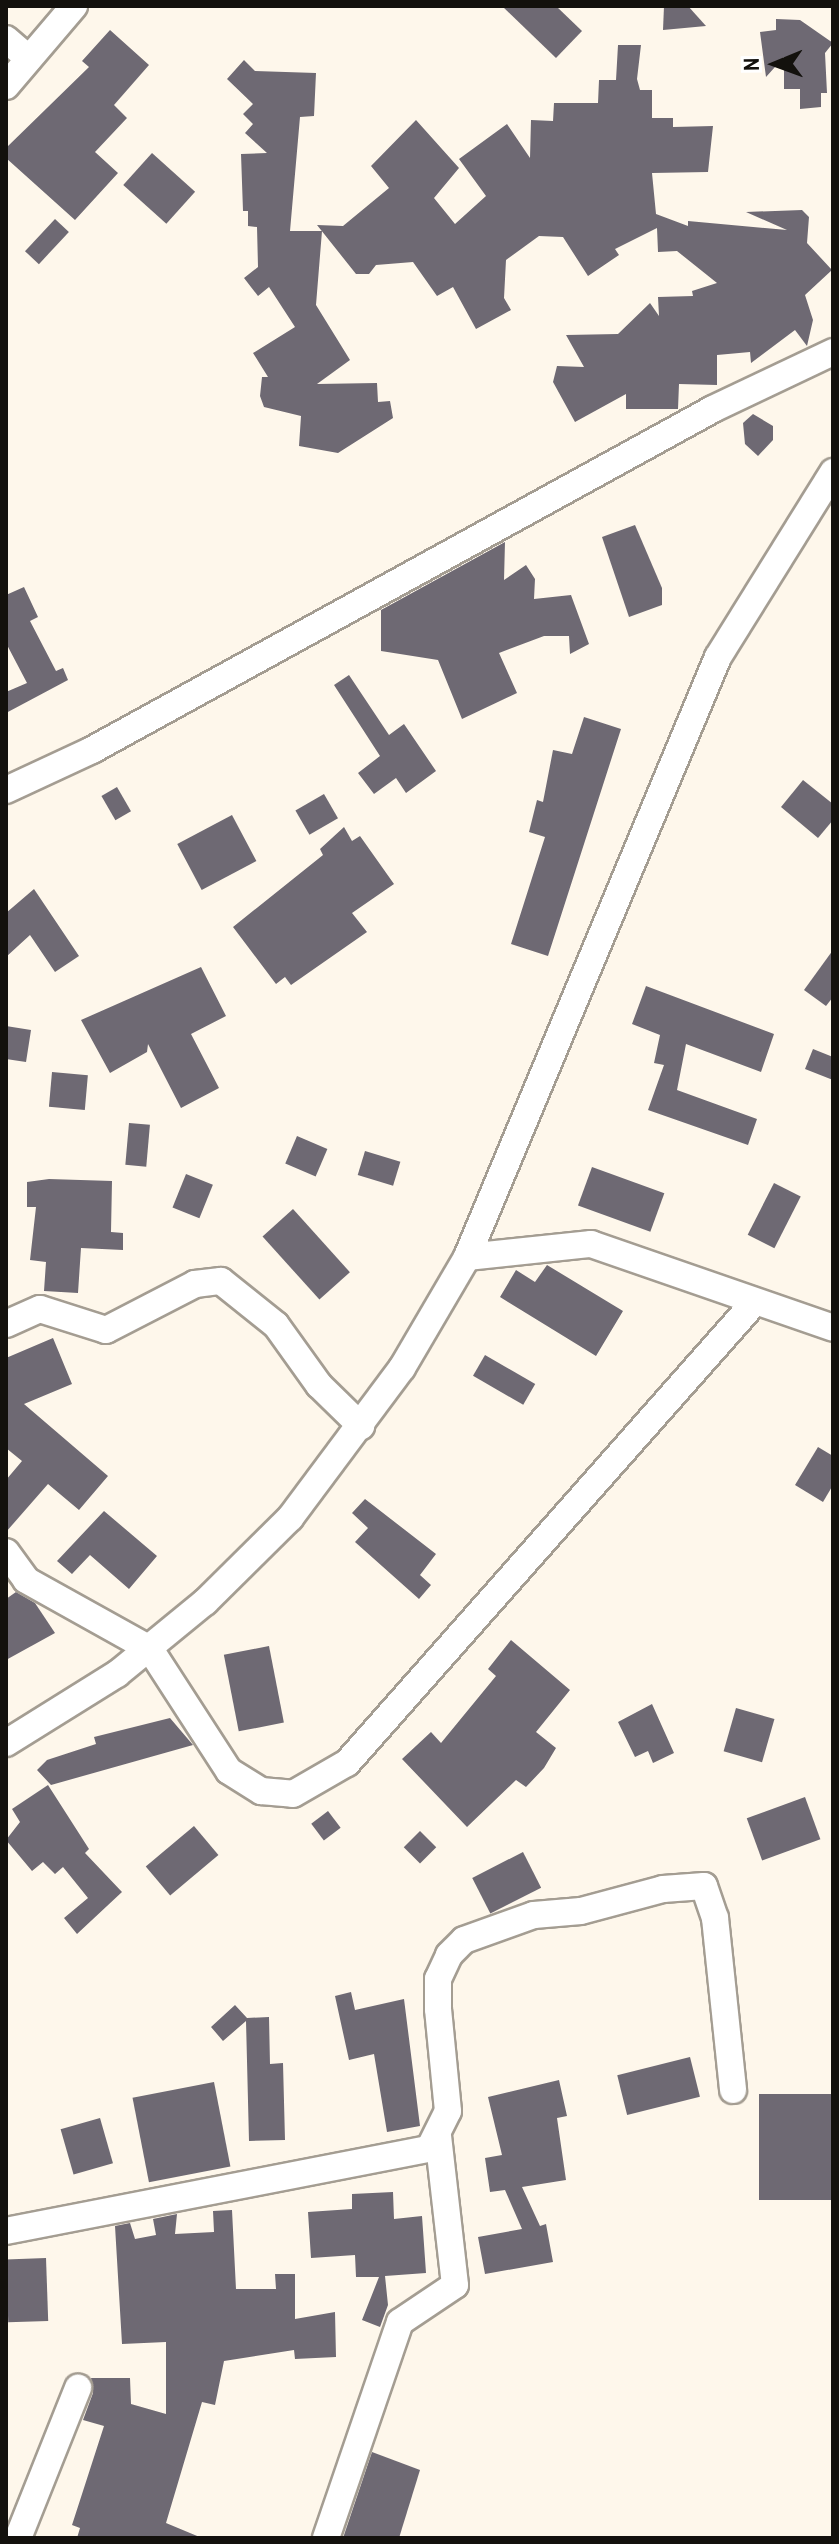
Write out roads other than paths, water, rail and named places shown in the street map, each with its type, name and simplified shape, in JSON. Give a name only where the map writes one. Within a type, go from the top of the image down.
[{"type":"street","points":[[6,86],[74,6]]},
{"type":"street","points":[[6,39],[29,59]]},
{"type":"street","points":[[6,790],[92,750],[726,402],[833,352]]},
{"type":"street","points":[[6,1743],[150,1649],[290,1518],[361,1426],[467,1257],[718,657],[833,472]]},
{"type":"street","points":[[467,1257],[591,1244],[753,1304],[833,1328]]},
{"type":"street","points":[[6,1324],[40,1309],[106,1330],[195,1284],[221,1281],[276,1325],[319,1385],[361,1426]]},
{"type":"street","points":[[6,1552],[16,1583],[150,1649],[229,1771],[261,1791],[293,1794],[347,1763],[753,1304]]},
{"type":"street","points":[[6,2231],[392,2159],[429,2149],[438,2135],[450,2089],[438,1979],[449,1955],[464,1940],[534,1915],[581,1911],[663,1889],[704,1886],[711,1908],[733,2090]]},
{"type":"street","points":[[326,2538],[400,2322],[455,2285],[438,2135]]},
{"type":"street","points":[[15,2530],[78,2388]]}]
